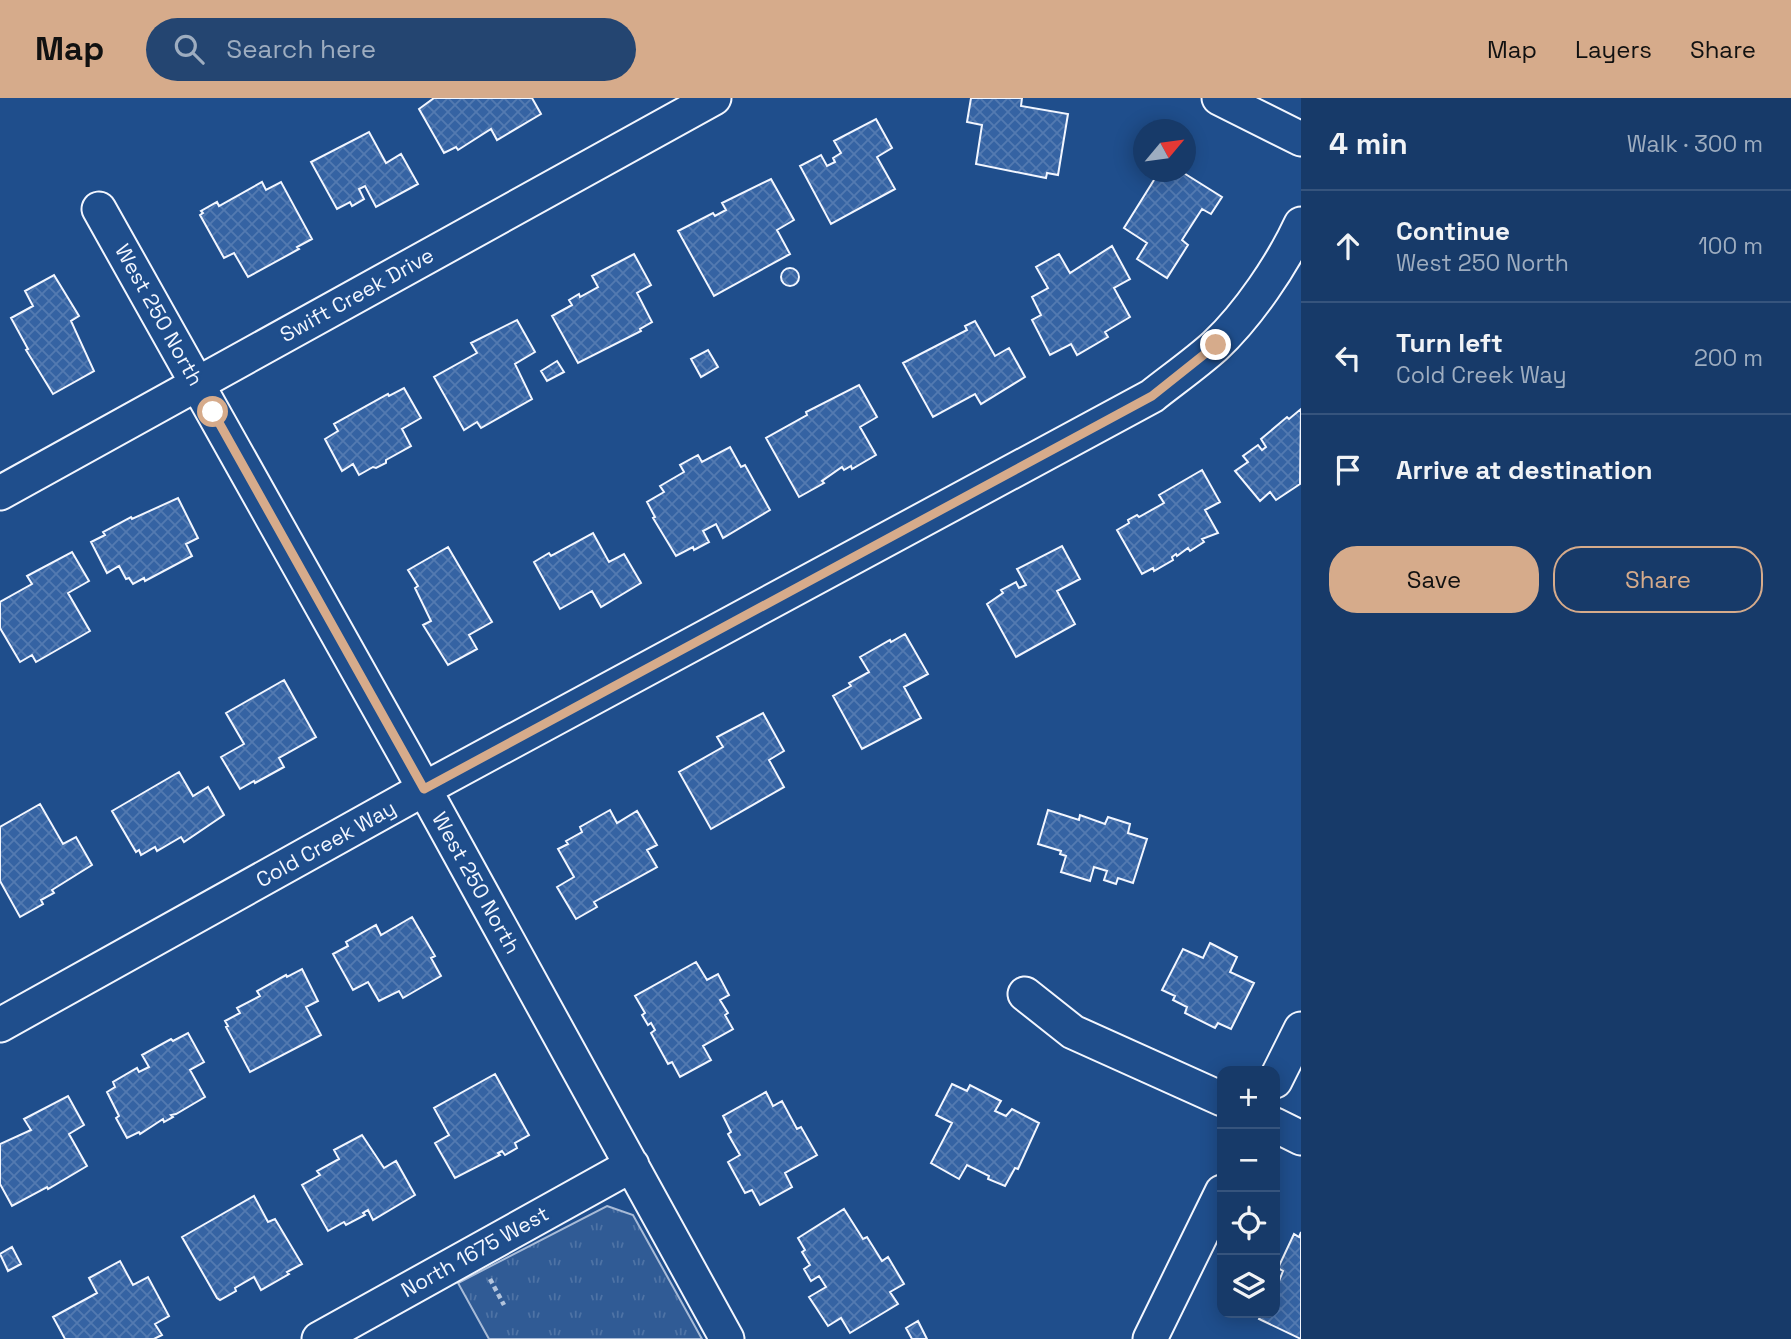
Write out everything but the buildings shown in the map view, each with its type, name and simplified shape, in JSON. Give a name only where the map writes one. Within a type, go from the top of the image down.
[{"type":"street","name":"Swift Creek Drive","points":[[0,493],[714,98]]},
{"type":"street","points":[[1219,98],[1301,139]]},
{"type":"street","name":"West 250 North","points":[[99,209],[424,789],[727,1339]]},
{"type":"street","name":"Cold Creek Way","points":[[0,1025],[424,789],[1152,396],[1216,345],[1251,304],[1286,255],[1301,224]]},
{"type":"street","points":[[1025,994],[1073,1032],[1217,1097]]},
{"type":"street","points":[[1280,1071],[1301,1029]]},
{"type":"street","points":[[1280,1128],[1301,1138]]},
{"type":"street","name":"North 1675 West","points":[[319,1339],[632,1165]]},
{"type":"street","points":[[1150,1339],[1217,1202]]},
{"type":"path","points":[[485,1269],[505,1305]]},
{"type":"green space","points":[[607,1206],[633,1215],[702,1339],[489,1339],[458,1283]]},
{"type":"route","points":[[213,412],[424,789],[1152,396],[1216,345]]}]
